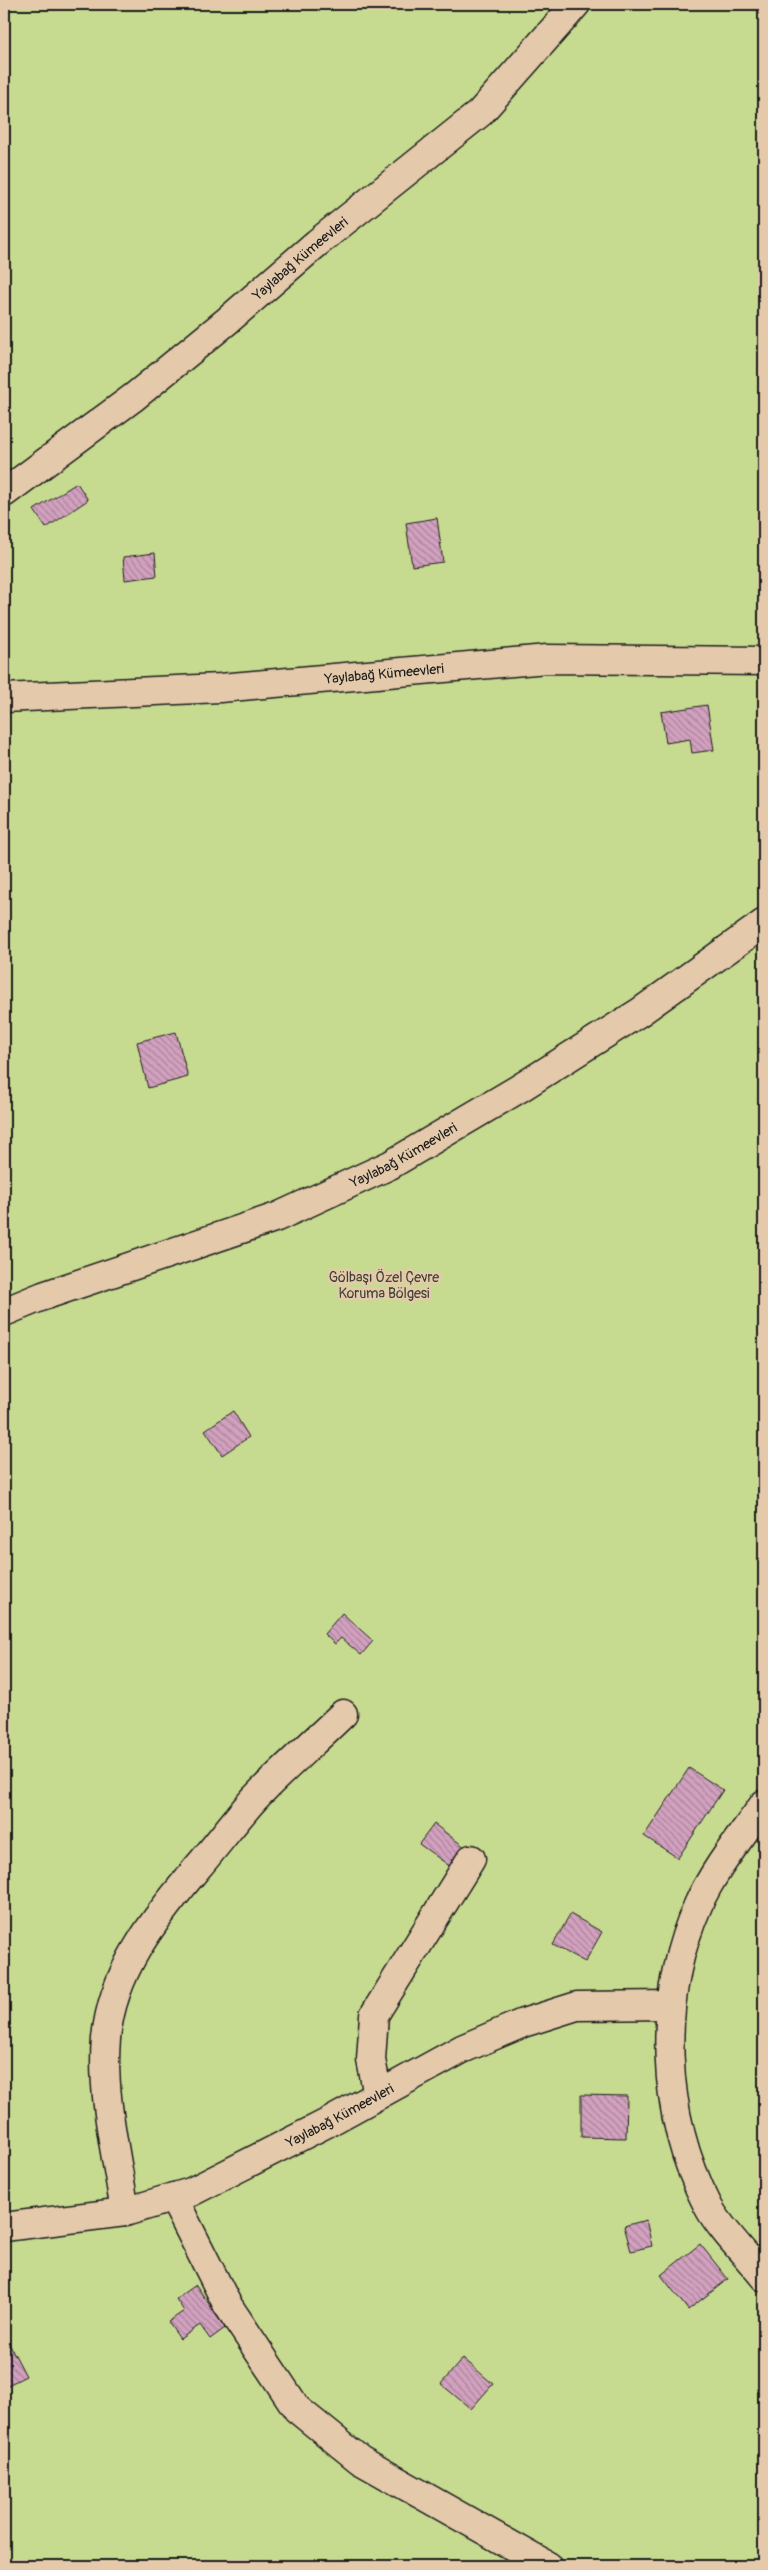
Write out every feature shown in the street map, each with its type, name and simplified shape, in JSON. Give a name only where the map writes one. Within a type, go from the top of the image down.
[{"type":"street","name":"Yaylabağ Kümeevleri","points":[[4,493],[134,396],[227,321],[317,243],[480,113],[576,4]]},
{"type":"street","name":"Yaylabağ Kümeevleri","points":[[4,698],[220,688],[547,659],[764,661]]},
{"type":"street","name":"Yaylabağ Kümeevleri","points":[[4,1312],[42,1296],[277,1217],[390,1165],[520,1088],[640,1012],[764,922]]},
{"type":"street","points":[[125,2212],[105,2070],[106,2038],[112,2007],[121,1977],[135,1949],[152,1923],[254,1799],[343,1714]]},
{"type":"street","points":[[764,1804],[716,1872],[698,1904],[684,1940],[676,1972],[671,2004],[669,2048],[672,2092],[680,2135],[693,2172],[708,2208],[764,2277]]},
{"type":"street","points":[[378,2095],[371,2060],[374,2015],[471,1859]]},
{"type":"street","name":"Yaylabağ Kümeevleri","points":[[4,2227],[125,2212],[191,2192],[462,2049],[523,2022],[577,2006],[671,2004]]},
{"type":"street","points":[[173,2197],[227,2304],[297,2409],[360,2460],[548,2566]]},
{"type":"green space","name":"Gölbaşı Özel Çevre Koruma Bölgesi","points":[[4,4],[764,4],[764,2566],[4,2566]]},
{"type":"building","points":[[77,483],[88,500],[46,528],[34,510]]},
{"type":"building","points":[[437,518],[443,562],[412,566],[406,523]]},
{"type":"building","points":[[155,553],[157,576],[125,580],[123,557]]},
{"type":"building","points":[[707,705],[714,750],[692,753],[690,739],[666,743],[661,712]]},
{"type":"building","points":[[176,1032],[188,1077],[148,1088],[137,1042]]},
{"type":"building","points":[[233,1411],[249,1437],[222,1455],[205,1430]]},
{"type":"building","points":[[342,1613],[373,1641],[361,1655],[341,1638],[335,1644],[324,1634]]},
{"type":"building","points":[[689,1768],[723,1790],[678,1858],[644,1836]]},
{"type":"building","points":[[434,1824],[466,1848],[451,1867],[419,1844]]},
{"type":"building","points":[[570,1914],[602,1932],[585,1962],[553,1945]]},
{"type":"building","points":[[581,2095],[627,2096],[626,2138],[581,2137]]},
{"type":"building","points":[[646,2220],[652,2246],[631,2251],[624,2226]]},
{"type":"building","points":[[700,2244],[728,2279],[688,2310],[661,2275]]},
{"type":"building","points":[[196,2285],[225,2328],[210,2339],[200,2325],[180,2339],[168,2322],[184,2311],[176,2299]]},
{"type":"building","points":[[4,2334],[26,2376],[4,2387]]},
{"type":"building","points":[[463,2358],[493,2384],[471,2409],[441,2384]]}]
